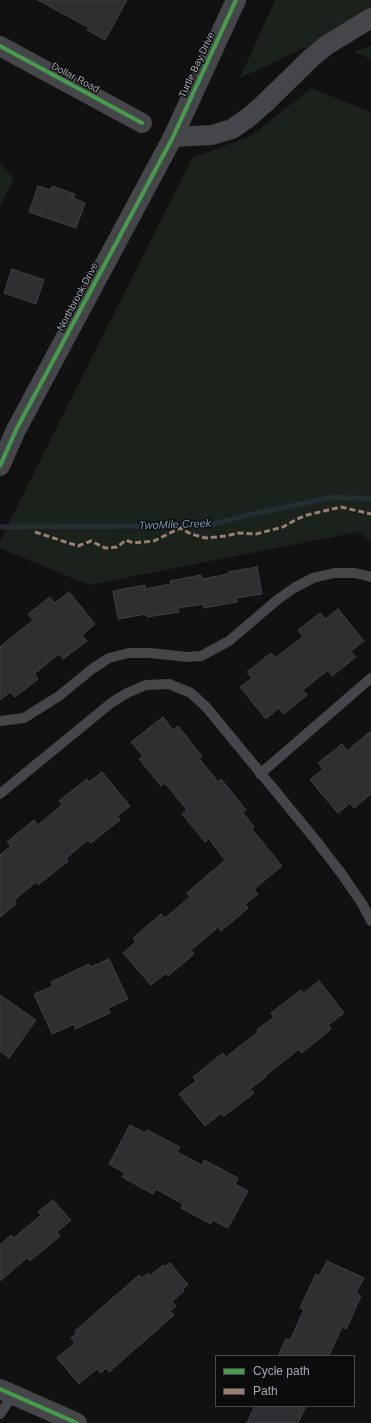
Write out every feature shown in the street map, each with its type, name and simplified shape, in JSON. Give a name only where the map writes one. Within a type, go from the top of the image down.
[{"type":"street","name":"Turtle Bay Drive","points":[[172,137],[233,1]]},
{"type":"street","points":[[172,137],[212,135],[232,129],[249,117],[310,58],[327,45],[371,18]]},
{"type":"street","name":"Dollar Road","points":[[0,46],[142,123]]},
{"type":"street","name":"Northbrook Drive","points":[[0,466],[8,427],[172,137]]},
{"type":"street","points":[[6,1392],[77,1423]]},
{"type":"lane","points":[[0,721],[24,718],[59,696],[92,669],[109,658],[129,653],[150,653],[188,657],[201,656],[228,641],[277,600],[294,588],[313,578],[334,573],[355,573],[371,577]]},
{"type":"lane","points":[[260,774],[371,678]]},
{"type":"lane","points":[[0,794],[111,703],[127,693],[146,685],[170,684],[191,693],[207,708],[341,873],[363,905],[371,921]]},
{"type":"lane","points":[[0,1414],[6,1392]]},
{"type":"shaded area","points":[[275,0],[371,0],[371,17],[240,78]]},
{"type":"shaded area","points":[[371,46],[371,59],[353,52]]},
{"type":"shaded area","points":[[311,88],[371,112],[371,541],[358,532],[89,585],[0,548],[0,541],[192,158],[251,136]]},
{"type":"shaded area","points":[[0,163],[14,178],[0,206]]},
{"type":"building","points":[[38,0],[127,0],[105,40],[87,30],[89,28]]},
{"type":"building","points":[[38,186],[51,190],[52,186],[75,194],[73,198],[85,203],[76,228],[29,212]]},
{"type":"building","points":[[12,269],[44,280],[36,304],[4,293]]},
{"type":"building","points":[[257,567],[262,594],[236,598],[237,602],[204,608],[204,604],[178,608],[179,612],[147,617],[146,614],[118,619],[113,591],[145,585],[145,589],[171,584],[170,581],[201,575],[202,579],[229,574],[228,572]]},
{"type":"building","points":[[69,592],[95,624],[82,635],[87,641],[63,659],[59,654],[34,674],[38,679],[15,697],[10,692],[0,700],[0,647],[33,620],[28,614],[50,597],[55,603]]},
{"type":"building","points":[[338,609],[364,641],[351,651],[356,657],[332,676],[328,670],[303,690],[307,695],[284,714],[279,708],[266,719],[240,687],[252,678],[247,672],[271,653],[275,658],[303,637],[298,630],[320,613],[325,619]]},
{"type":"building","points":[[163,717],[173,730],[178,726],[202,756],[199,758],[218,782],[221,779],[246,810],[242,812],[254,827],[252,829],[282,866],[254,889],[258,894],[245,904],[248,908],[221,931],[218,927],[191,950],[194,954],[168,976],[166,973],[151,985],[123,953],[136,942],[133,938],[161,914],[165,918],[190,897],[187,893],[225,860],[209,839],[205,842],[182,814],[187,810],[165,783],[161,786],[139,759],[143,756],[131,742]]},
{"type":"building","points":[[371,731],[371,794],[354,808],[350,803],[338,813],[310,780],[323,769],[318,763],[342,744],[347,751]]},
{"type":"building","points":[[102,772],[130,806],[117,816],[120,820],[91,843],[88,840],[66,858],[68,861],[38,885],[36,882],[14,900],[16,904],[0,917],[0,855],[11,846],[7,842],[34,820],[38,825],[62,805],[59,801],[87,779],[89,782]]},
{"type":"building","points":[[109,959],[128,999],[108,1008],[110,1013],[75,1029],[74,1024],[52,1034],[34,994],[53,986],[51,982],[89,964],[91,967]]},
{"type":"building","points":[[319,981],[344,1013],[328,1025],[331,1029],[302,1053],[299,1049],[250,1089],[254,1093],[224,1116],[221,1113],[205,1126],[179,1094],[196,1081],[193,1077],[223,1053],[226,1057],[258,1032],[257,1030],[274,1017],[271,1013],[301,990],[304,993]]},
{"type":"building","points":[[0,995],[36,1020],[9,1058],[0,1051]]},
{"type":"building","points":[[130,1125],[145,1133],[147,1130],[180,1147],[177,1152],[202,1165],[204,1160],[238,1178],[235,1184],[248,1191],[228,1228],[213,1220],[211,1224],[181,1208],[183,1204],[156,1189],[153,1194],[122,1177],[125,1173],[109,1164]]},
{"type":"building","points":[[53,1200],[71,1220],[57,1232],[60,1236],[30,1261],[27,1258],[0,1281],[0,1245],[11,1235],[14,1238],[41,1215],[38,1212]]},
{"type":"building","points":[[327,1261],[364,1278],[356,1293],[361,1296],[346,1329],[342,1327],[329,1355],[278,1355],[286,1339],[290,1340],[304,1310],[300,1308],[316,1274],[319,1276]]},
{"type":"building","points":[[170,1263],[188,1285],[183,1289],[184,1291],[172,1301],[176,1306],[170,1311],[174,1315],[109,1372],[106,1368],[101,1373],[97,1369],[79,1384],[57,1358],[75,1343],[71,1338],[77,1333],[75,1331],[139,1275],[142,1278],[148,1273],[150,1276],[163,1265],[164,1267]]},
{"type":"building","points":[[255,1407],[306,1407],[298,1423],[247,1423]]},
{"type":"waterway","name":"TwoMile Creek","points":[[0,527],[207,526],[248,515],[334,497],[371,499]]},
{"type":"marked path","points":[[35,532],[78,546],[91,541],[105,548],[117,547],[126,540],[133,543],[154,541],[180,528],[191,534],[206,538],[238,533],[256,534],[283,527],[307,515],[341,507],[371,514]]},
{"type":"cycle path","points":[[0,466],[16,430],[173,137],[236,0]]},
{"type":"cycle path","points":[[0,46],[142,123]]},
{"type":"cycle path","points":[[0,1389],[77,1423]]}]
